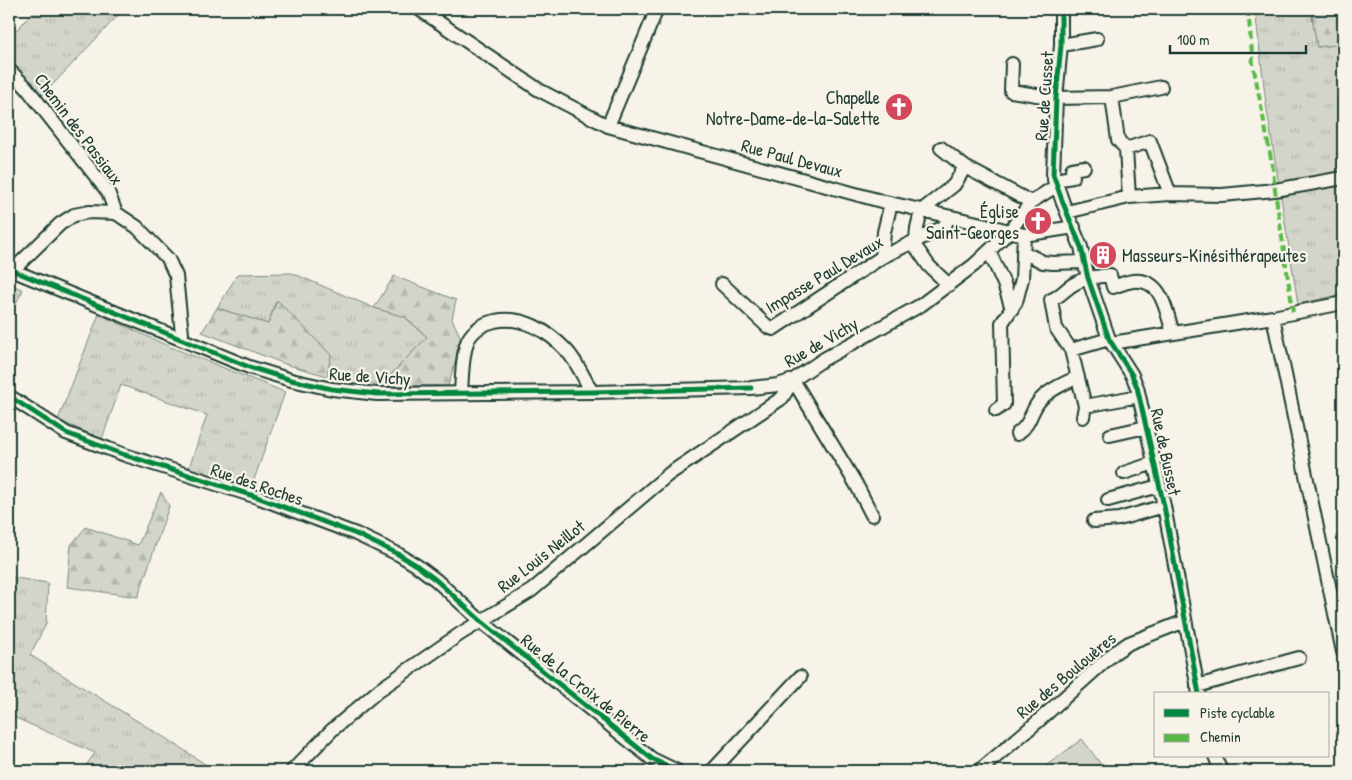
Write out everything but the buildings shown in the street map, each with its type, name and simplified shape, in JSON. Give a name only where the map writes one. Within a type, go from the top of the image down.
[{"type":"street","name":"Rue Paul Devaux","points":[[419,9],[539,90],[608,126],[921,211],[1024,235]]},
{"type":"street","points":[[608,126],[657,9]]},
{"type":"street","name":"Rue de Cusset","points":[[1055,183],[1053,174],[1056,98],[1061,46],[1061,9]]},
{"type":"street","points":[[1061,46],[1097,39]]},
{"type":"street","points":[[1012,64],[1010,91],[1056,98],[1112,97],[1161,87]]},
{"type":"street","name":"Chemin des Passiaux","points":[[9,70],[26,87],[108,192],[116,213]]},
{"type":"street","points":[[1112,97],[1118,140],[1126,149],[1129,197]]},
{"type":"street","points":[[1126,149],[1150,141],[1170,194]]},
{"type":"street","points":[[941,148],[965,166],[1031,202],[1055,183],[1073,177],[1072,169],[1084,167]]},
{"type":"street","points":[[948,285],[929,266],[915,242],[917,228],[921,211],[954,185],[965,166]]},
{"type":"street","points":[[1067,212],[1129,197],[1170,194],[1222,195],[1275,190],[1343,178]]},
{"type":"street","name":"Rue de Busset","points":[[1055,183],[1081,247],[1088,278],[1110,341],[1132,375],[1139,396],[1164,506],[1198,690]]},
{"type":"street","name":"Rue de Vichy","points":[[11,269],[249,367],[291,380],[332,389],[377,394],[704,390],[763,387],[793,380],[824,359],[920,305],[990,251],[1010,231],[1031,202]]},
{"type":"street","points":[[882,257],[884,232],[891,203]]},
{"type":"street","points":[[11,269],[60,224],[74,215],[90,212],[116,213],[136,227],[168,259],[176,276],[182,334],[180,339]]},
{"type":"street","name":"Impasse Paul Devaux","points":[[722,284],[768,327],[773,329],[882,257],[944,227],[949,217]]},
{"type":"street","points":[[996,410],[1004,404],[1002,323],[1016,302],[1022,279],[1024,235],[1074,228]]},
{"type":"street","points":[[990,251],[1012,309]]},
{"type":"street","points":[[1023,252],[1043,262],[1084,262]]},
{"type":"street","points":[[1139,396],[1084,412],[1071,350],[1056,328],[1051,300],[1060,297],[1073,284],[1088,278],[1110,275],[1113,287],[1133,281],[1144,282],[1155,286],[1160,294],[1173,333]]},
{"type":"street","points":[[1071,350],[1110,341],[1273,317],[1343,303]]},
{"type":"street","points":[[1273,317],[1343,652]]},
{"type":"street","points":[[460,393],[468,340],[476,330],[488,322],[503,319],[522,322],[541,329],[567,351],[592,392]]},
{"type":"street","points":[[1017,434],[1030,421],[1040,399],[1078,377]]},
{"type":"street","points":[[793,380],[856,484],[872,515]]},
{"type":"street","name":"Rue Louis Neillot","points":[[292,771],[332,730],[379,690],[452,639],[531,591],[669,474],[782,398],[793,380]]},
{"type":"street","points":[[763,387],[768,407]]},
{"type":"street","name":"Rue des Roches","points":[[9,396],[66,433],[125,455],[257,496],[356,534],[398,554],[416,564],[436,580],[482,622]]},
{"type":"street","points":[[1110,436],[1146,427]]},
{"type":"street","points":[[1124,473],[1154,463]]},
{"type":"street","points":[[1108,500],[1159,486]]},
{"type":"street","points":[[1094,521],[1119,519],[1164,506]]},
{"type":"street","name":"Rue des Boulouères","points":[[979,771],[1114,653],[1129,643],[1185,621]]},
{"type":"street","name":"Rue de la Croix de Pierre","points":[[482,622],[652,759],[677,771]]},
{"type":"street","points":[[1198,690],[1299,658]]},
{"type":"street","points":[[712,771],[800,678]]},
{"type":"street","points":[[1216,758],[1220,771]]},
{"type":"green space","points":[[36,9],[124,9],[43,95],[9,58],[9,38]]},
{"type":"green space","points":[[1255,9],[1311,9],[1317,47],[1343,44],[1343,294],[1298,304],[1266,104]]},
{"type":"green space","points":[[1311,9],[1343,9],[1343,44],[1317,47]]},
{"type":"green space","points":[[292,273],[374,308],[405,317],[427,337],[381,385],[327,376],[331,355],[276,301],[268,324],[217,308],[238,274]]},
{"type":"green space","points":[[394,276],[456,300],[452,319],[462,340],[448,386],[381,385],[427,337],[405,317],[374,308]]},
{"type":"green space","points":[[9,283],[23,290],[9,317]]},
{"type":"green space","points":[[277,300],[331,355],[327,376],[285,364],[202,332],[217,308],[268,324]]},
{"type":"green space","points":[[99,314],[168,346],[285,392],[250,491],[189,468],[207,415],[121,385],[102,439],[58,420]]},
{"type":"green space","points":[[161,492],[169,506],[138,597],[67,587],[71,545],[86,527],[138,545]]},
{"type":"green space","points":[[9,577],[48,583],[46,624],[30,655],[178,746],[215,771],[82,771],[95,753],[9,715]]},
{"type":"green space","points":[[1082,739],[1106,771],[1045,771],[1043,768]]},
{"type":"marked path","points":[[1248,9],[1253,64],[1273,169],[1293,312]]},
{"type":"cycle path","points":[[1061,9],[1061,45],[1056,98],[1053,174],[1081,247],[1088,278],[1109,339],[1132,375],[1137,387],[1164,506],[1199,692]]},
{"type":"cycle path","points":[[9,269],[249,367],[291,380],[332,389],[377,394],[751,388]]},
{"type":"cycle path","points":[[9,396],[66,433],[125,455],[257,497],[356,534],[398,554],[436,580],[482,622],[652,759],[677,771]]},
{"type":"place","name":"Chapelle Notre-Dame-de-la-Salette","points":[[899,107]]},
{"type":"place","name":"Église Saint-Georges","points":[[1038,221]]},
{"type":"place","name":"Masseurs-Kinésithérapeutes","points":[[1103,255]]}]
